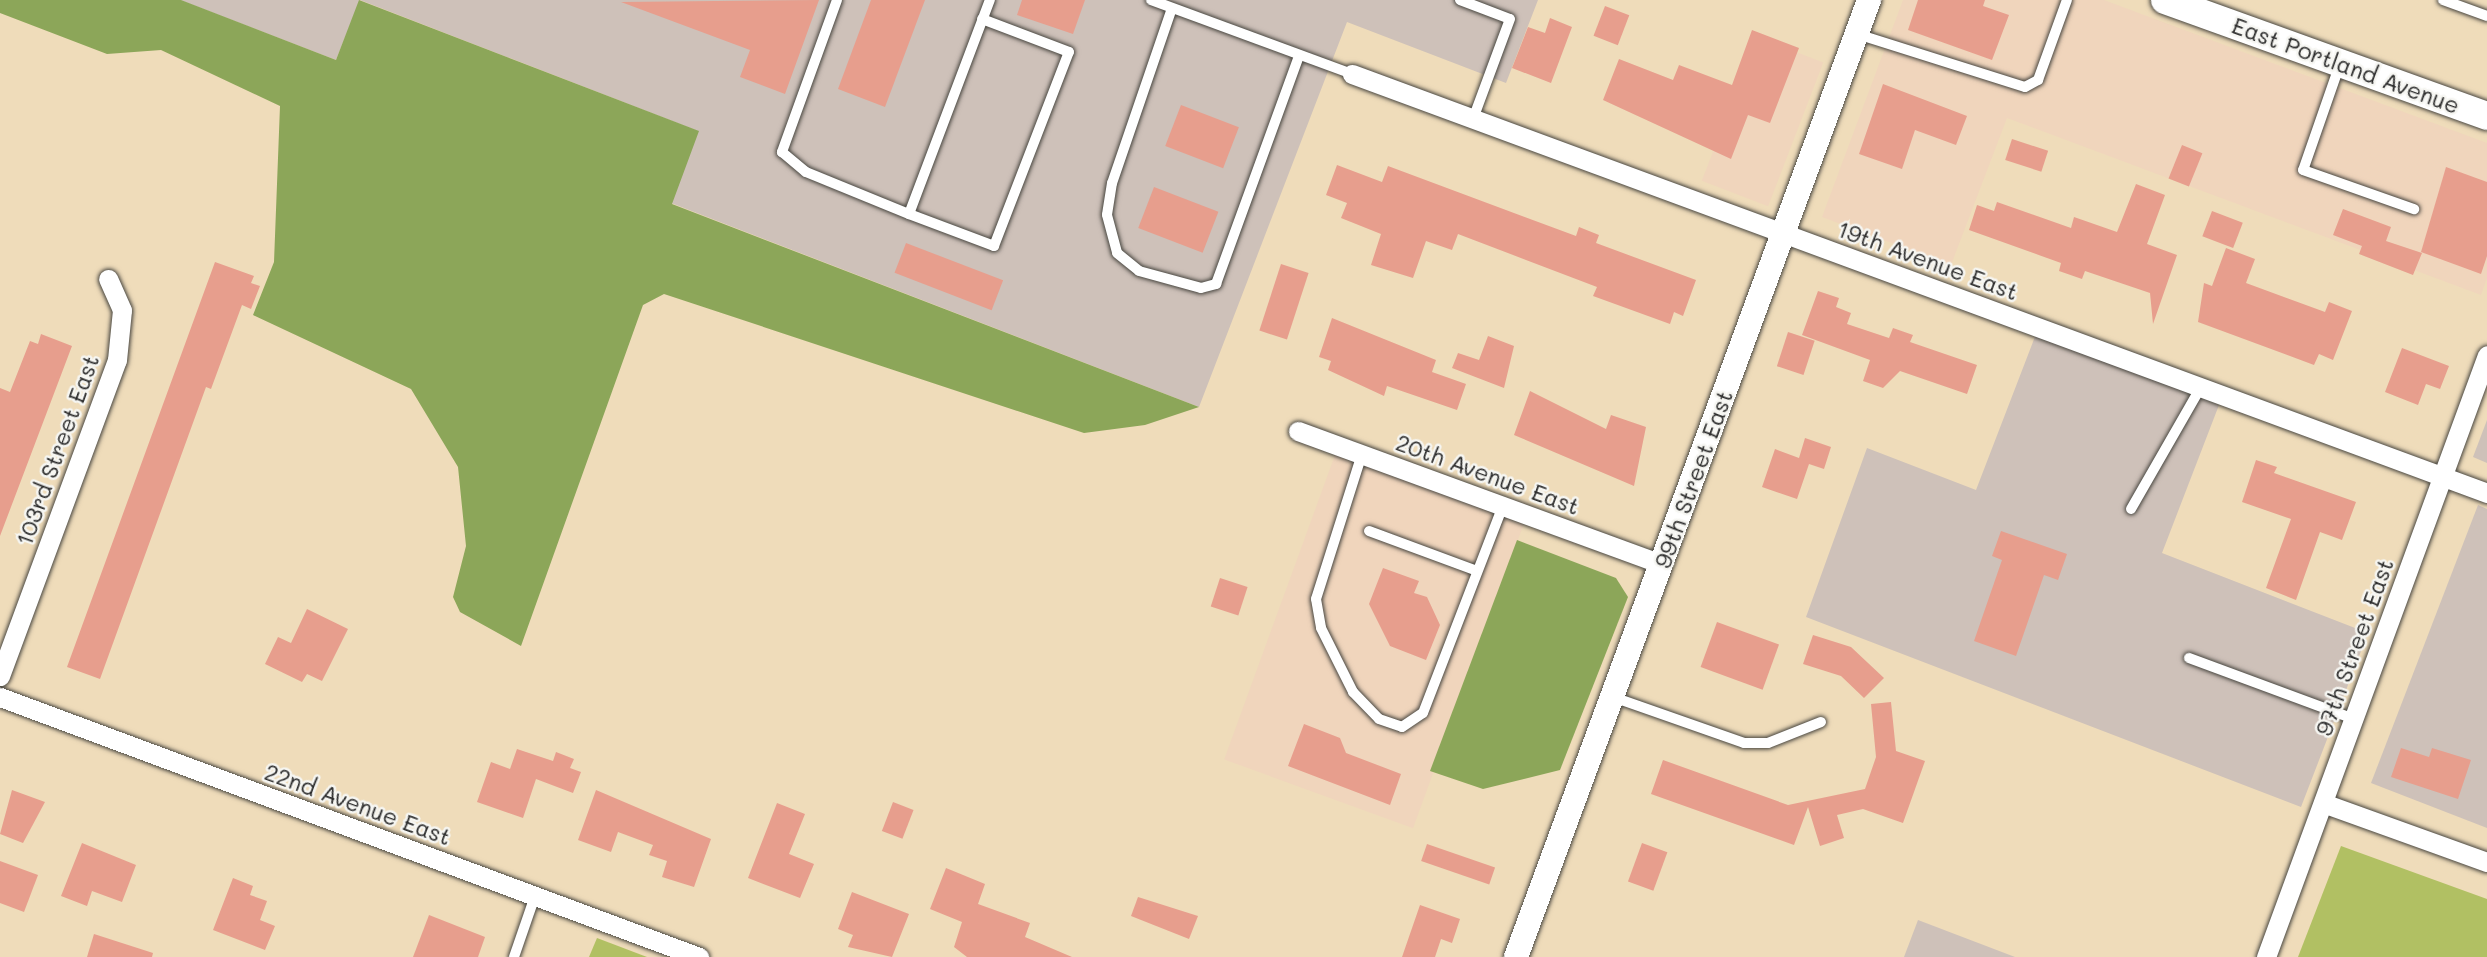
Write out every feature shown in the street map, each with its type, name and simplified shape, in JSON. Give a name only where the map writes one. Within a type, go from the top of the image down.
[{"type":"main road","name":"East Portland Avenue","points":[[2165,0],[2487,116]]},
{"type":"street","name":"99th Street East","points":[[1516,957],[1869,0]]},
{"type":"street","name":"19th Avenue East","points":[[1352,74],[2487,493]]},
{"type":"street","name":"103rd Street East","points":[[0,676],[117,360],[122,310],[108,279]]},
{"type":"street","name":"97th Street East","points":[[2266,957],[2487,355]]},
{"type":"street","name":"20th Avenue East","points":[[1298,431],[1662,564]]},
{"type":"street","name":"22nd Avenue East","points":[[0,696],[699,957]]},
{"type":"street","points":[[2323,803],[2487,862]]},
{"type":"lane","points":[[837,0],[782,152],[806,172],[994,246],[1069,52],[982,19]]},
{"type":"lane","points":[[909,214],[989,0]]},
{"type":"lane","points":[[1151,0],[1171,11],[1352,74]]},
{"type":"lane","points":[[1460,0],[1510,19],[1473,119]]},
{"type":"lane","points":[[1856,34],[2025,87],[2038,80],[2067,0]]},
{"type":"lane","points":[[2443,0],[2487,16]]},
{"type":"lane","points":[[1171,11],[1112,183],[1107,215],[1117,253],[1139,271],[1201,288],[1216,284],[1299,56]]},
{"type":"lane","points":[[2340,63],[2303,170],[2414,209]]},
{"type":"lane","points":[[2131,509],[2202,387]]},
{"type":"lane","points":[[1362,454],[1316,599],[1321,628],[1372,715],[1402,727],[1423,713],[1503,506]]},
{"type":"lane","points":[[1368,530],[1477,571]]},
{"type":"lane","points":[[2189,658],[2354,719]]},
{"type":"lane","points":[[1612,697],[1744,743],[1768,743],[1821,722]]},
{"type":"lane","points":[[514,957],[535,896]]},
{"type":"shaded area","points":[[180,0],[360,0],[336,60]]},
{"type":"shaded area","points":[[360,0],[1538,0],[1506,83],[1347,22],[1199,407],[671,203],[698,131]]},
{"type":"shaded area","points":[[1903,0],[2104,0],[2487,143],[2487,278],[2481,295],[2007,118],[1951,265],[1822,217]]},
{"type":"shaded area","points":[[1757,37],[1823,62],[1768,206],[1702,181]]},
{"type":"shaded area","points":[[2036,334],[2219,405],[2162,553],[2368,633],[2301,807],[1806,617],[1867,448],[1976,490]]},
{"type":"shaded area","points":[[2487,420],[2487,463],[2473,457]]},
{"type":"shaded area","points":[[1335,455],[1524,524],[1413,828],[1224,759]]},
{"type":"shaded area","points":[[2478,505],[2487,509],[2487,828],[2371,783]]},
{"type":"shaded area","points":[[1918,920],[2015,957],[1904,957]]},
{"type":"green space","points":[[0,0],[181,0],[336,60],[359,0],[699,131],[672,204],[1199,407],[1145,425],[1084,433],[664,294],[643,305],[521,646],[460,612],[453,597],[466,546],[458,467],[411,389],[253,315],[274,262],[280,106],[161,50],[107,54],[0,13]]},
{"type":"green space","points":[[1517,540],[1616,578],[1628,597],[1560,770],[1483,789],[1430,771]]},
{"type":"green space","points":[[2341,846],[2487,899],[2487,957],[2298,957]]},
{"type":"green space","points":[[597,938],[647,957],[589,957]]},
{"type":"building","points":[[819,0],[785,94],[740,77],[750,50],[621,2]]},
{"type":"building","points":[[871,0],[925,0],[885,107],[838,89]]},
{"type":"building","points":[[1022,0],[1085,0],[1073,34],[1017,15]]},
{"type":"building","points":[[1918,0],[1985,0],[1983,6],[2009,15],[1992,60],[1908,30]]},
{"type":"building","points":[[1605,6],[1629,15],[1618,45],[1594,36]]},
{"type":"building","points":[[1550,18],[1572,27],[1551,83],[1512,68],[1528,27],[1545,33]]},
{"type":"building","points":[[1752,30],[1799,48],[1770,123],[1748,115],[1731,159],[1603,100],[1619,59],[1673,80],[1679,65],[1732,85]]},
{"type":"building","points":[[1883,84],[1967,116],[1956,145],[1915,130],[1902,169],[1859,154]]},
{"type":"building","points":[[1181,105],[1239,127],[1223,168],[1165,146]]},
{"type":"building","points":[[2012,139],[2048,151],[2041,172],[2005,160]]},
{"type":"building","points":[[2182,145],[2202,153],[2189,187],[2169,178]]},
{"type":"building","points":[[1337,165],[1382,182],[1388,166],[1576,236],[1579,227],[1599,235],[1596,243],[1696,280],[1683,316],[1674,312],[1670,324],[1593,296],[1597,287],[1458,234],[1452,250],[1426,241],[1413,278],[1371,265],[1381,234],[1341,218],[1347,203],[1326,195]]},
{"type":"building","points":[[2446,167],[2487,182],[2487,256],[2481,274],[2421,252]]},
{"type":"building","points":[[2136,184],[2165,195],[2147,244],[2177,255],[2153,324],[2150,293],[2085,271],[2082,279],[2059,271],[2061,263],[1969,230],[1977,205],[1994,211],[1997,202],[2071,228],[2074,217],[2117,232]]},
{"type":"building","points":[[1154,187],[1218,212],[1203,253],[1138,228]]},
{"type":"building","points":[[2343,209],[2391,227],[2386,241],[2422,253],[2413,275],[2359,254],[2362,246],[2333,235]]},
{"type":"building","points":[[2212,211],[2243,223],[2233,248],[2202,236]]},
{"type":"building","points":[[906,243],[1003,280],[992,310],[895,273]]},
{"type":"building","points":[[2226,248],[2255,259],[2246,283],[2325,312],[2329,302],[2352,311],[2333,360],[2319,354],[2314,365],[2198,322],[2204,283],[2212,286]]},
{"type":"building","points":[[215,262],[254,276],[251,283],[260,286],[251,309],[242,305],[211,389],[206,387],[100,679],[67,667]]},
{"type":"building","points":[[1281,264],[1309,273],[1287,340],[1259,331]]},
{"type":"building","points":[[1818,291],[1839,298],[1836,307],[1851,313],[1847,324],[1889,338],[1893,328],[1913,335],[1910,342],[1977,365],[1967,394],[1900,371],[1883,388],[1863,381],[1870,360],[1802,335]]},
{"type":"building","points":[[1332,318],[1436,360],[1432,372],[1466,384],[1457,410],[1387,386],[1384,396],[1328,370],[1331,361],[1319,357]]},
{"type":"building","points":[[1788,332],[1815,341],[1804,375],[1777,366]]},
{"type":"building","points":[[41,334],[72,346],[0,536],[0,388],[10,392],[30,341],[38,344]]},
{"type":"building","points":[[1488,336],[1514,346],[1504,388],[1452,368],[1458,353],[1479,360]]},
{"type":"building","points":[[2402,348],[2449,366],[2440,389],[2426,384],[2418,405],[2385,392]]},
{"type":"building","points":[[1530,391],[1606,429],[1611,415],[1646,427],[1634,486],[1514,435]]},
{"type":"building","points":[[1805,438],[1831,447],[1824,469],[1809,464],[1797,499],[1762,487],[1775,449],[1799,458]]},
{"type":"building","points":[[2256,460],[2277,467],[2274,473],[2356,502],[2342,540],[2320,532],[2296,600],[2266,588],[2291,519],[2242,502]]},
{"type":"building","points":[[2001,531],[2067,554],[2058,580],[2044,575],[2016,656],[1974,641],[2002,560],[1992,556]]},
{"type":"building","points":[[1383,568],[1419,581],[1414,593],[1427,597],[1440,625],[1426,660],[1390,646],[1369,604]]},
{"type":"building","points":[[1220,578],[1248,587],[1238,615],[1211,607]]},
{"type":"building","points":[[307,609],[348,629],[322,681],[307,674],[302,682],[265,664],[278,637],[291,643]]},
{"type":"building","points":[[1717,622],[1779,645],[1763,690],[1701,667]]},
{"type":"building","points":[[1813,635],[1851,647],[1884,678],[1864,698],[1841,676],[1803,664]]},
{"type":"building","points":[[1891,702],[1896,751],[1925,761],[1903,823],[1863,809],[1837,815],[1844,838],[1820,846],[1808,807],[1794,845],[1651,794],[1663,760],[1788,805],[1865,789],[1876,757],[1871,704]]},
{"type":"building","points":[[1304,724],[1340,738],[1346,753],[1401,774],[1390,805],[1288,766]]},
{"type":"building","points":[[2401,748],[2429,757],[2432,748],[2471,760],[2458,799],[2391,777]]},
{"type":"building","points":[[517,749],[553,761],[556,752],[574,759],[570,768],[581,772],[573,793],[536,779],[523,818],[477,802],[491,762],[510,769]]},
{"type":"building","points":[[12,790],[45,802],[23,843],[0,834]]},
{"type":"building","points":[[596,790],[711,839],[694,887],[662,877],[667,861],[649,855],[653,845],[618,832],[611,852],[578,840]]},
{"type":"building","points":[[893,802],[914,810],[902,839],[882,831]]},
{"type":"building","points":[[777,803],[805,814],[789,854],[814,864],[800,898],[748,878]]},
{"type":"building","points":[[82,843],[136,865],[122,902],[92,891],[87,906],[61,896]]},
{"type":"building","points":[[1642,843],[1667,852],[1653,891],[1628,882]]},
{"type":"building","points":[[1427,844],[1495,867],[1489,884],[1421,861]]},
{"type":"building","points":[[0,861],[38,875],[24,912],[0,903]]},
{"type":"building","points":[[946,868],[985,884],[978,904],[1030,923],[1025,937],[1072,957],[967,957],[954,947],[962,922],[930,909]]},
{"type":"building","points":[[233,878],[253,886],[250,895],[267,901],[260,920],[275,926],[265,950],[213,930]]},
{"type":"building","points":[[852,892],[909,914],[892,957],[848,947],[853,935],[838,929]]},
{"type":"building","points":[[1138,897],[1198,916],[1189,939],[1131,916]]},
{"type":"building","points":[[1420,905],[1460,919],[1452,943],[1441,939],[1435,957],[1402,957]]},
{"type":"building","points":[[429,915],[485,937],[478,957],[413,957]]},
{"type":"building","points":[[94,934],[153,953],[152,957],[87,957]]}]
